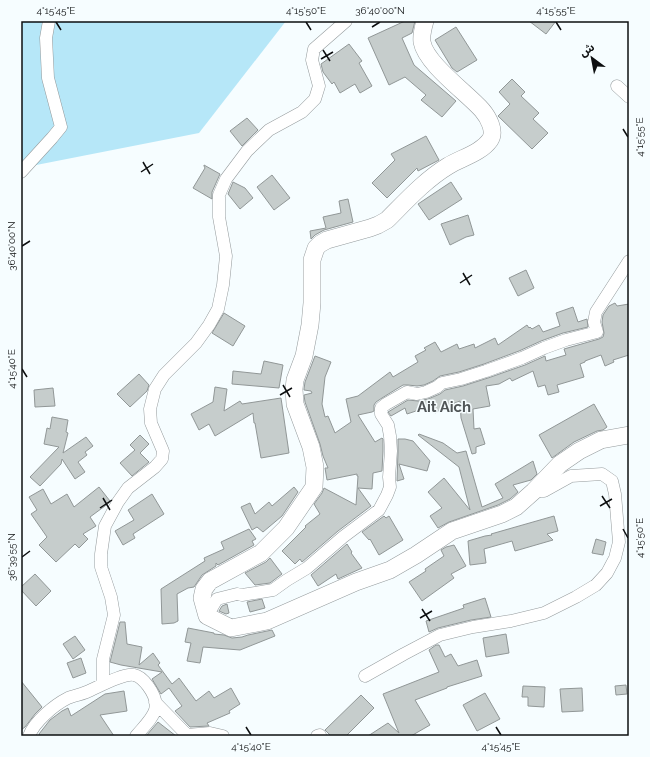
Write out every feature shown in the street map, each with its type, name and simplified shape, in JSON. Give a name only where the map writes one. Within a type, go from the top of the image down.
[{"type":"main road","points":[[425,21],[422,32],[422,43],[428,55],[441,71],[483,111],[491,124],[491,139],[485,146],[448,166],[428,180],[386,220],[374,226],[327,240],[316,248],[312,260],[312,303],[310,324],[304,356],[295,380],[294,389],[295,404],[311,447],[315,467],[314,487],[286,528],[261,553],[210,581],[204,590],[202,598],[207,616],[230,628],[267,621],[356,582],[390,570],[452,531],[502,514],[516,507],[560,464],[579,451],[601,440],[629,435]]},
{"type":"street","points":[[21,172],[61,127],[48,78],[46,38],[48,21]]},
{"type":"street","points":[[103,684],[103,659],[114,615],[111,597],[102,567],[101,554],[105,526],[118,502],[128,488],[155,467],[162,459],[163,451],[151,424],[150,409],[156,389],[164,375],[196,343],[218,309],[223,285],[226,256],[219,217],[219,195],[226,179],[247,151],[269,130],[302,112],[315,100],[319,86],[312,60],[314,49],[346,21]]},
{"type":"street","points":[[617,86],[629,97]]},
{"type":"street","points":[[207,616],[217,599],[237,594],[242,595],[273,590],[307,568],[343,537],[379,510],[390,487],[389,477],[391,451],[388,425],[381,414],[381,408],[407,392],[417,394],[426,392],[442,383],[486,371],[566,340],[597,332],[594,322],[596,312],[629,260]]},
{"type":"street","points":[[365,676],[440,636],[544,613],[596,585],[606,573],[615,558],[619,542],[615,494],[612,481],[602,474],[571,476],[544,491],[534,491]]},
{"type":"street","points":[[29,736],[30,732],[49,711],[68,698],[122,677],[134,675],[143,680],[153,692],[156,706],[154,714],[136,736]]},
{"type":"street","points":[[155,702],[187,735],[210,733],[223,736]]},
{"type":"shaded area","points":[[21,21],[286,21],[199,133],[21,168]]},
{"type":"building","points":[[405,21],[415,21],[412,33],[402,38],[414,65],[456,101],[442,117],[421,100],[426,95],[405,77],[389,85],[368,38]]},
{"type":"building","points":[[529,21],[556,21],[546,34]]},
{"type":"building","points":[[456,27],[477,60],[457,72],[452,68],[435,40]]},
{"type":"building","points":[[349,44],[362,61],[359,63],[372,86],[360,93],[355,84],[340,93],[334,82],[332,84],[323,72],[321,64]]},
{"type":"building","points":[[512,79],[525,92],[521,96],[539,113],[533,119],[548,133],[532,149],[498,116],[510,104],[499,92]]},
{"type":"building","points":[[247,118],[258,130],[242,146],[230,131]]},
{"type":"building","points":[[426,136],[439,160],[418,171],[417,168],[387,198],[372,183],[395,160],[391,154]]},
{"type":"building","points":[[204,165],[220,174],[212,192],[212,199],[193,188],[205,168]]},
{"type":"building","points":[[272,175],[290,198],[274,210],[257,187]]},
{"type":"building","points":[[233,182],[245,188],[253,198],[240,209],[228,194]]},
{"type":"building","points":[[451,182],[462,199],[429,220],[418,204]]},
{"type":"building","points":[[348,199],[353,222],[324,230],[311,239],[310,231],[326,228],[323,217],[341,213],[339,201]]},
{"type":"building","points":[[468,215],[474,235],[466,237],[450,245],[441,224]]},
{"type":"building","points":[[526,270],[534,288],[518,296],[509,278]]},
{"type":"building","points":[[615,303],[617,306],[629,304],[629,355],[613,360],[614,362],[605,366],[601,355],[585,361],[580,364],[584,377],[557,385],[559,392],[548,395],[545,385],[538,387],[533,371],[512,381],[510,378],[499,384],[486,386],[490,406],[473,409],[474,429],[480,428],[485,444],[476,447],[476,453],[472,454],[461,418],[460,401],[435,413],[431,406],[407,414],[405,408],[391,416],[388,412],[408,400],[418,401],[428,399],[445,390],[488,378],[545,356],[546,361],[566,355],[564,349],[603,337],[603,315],[609,306]]},
{"type":"building","points":[[573,307],[578,322],[587,319],[588,327],[563,333],[484,364],[440,376],[424,385],[403,385],[376,402],[374,405],[374,411],[358,415],[375,442],[382,438],[383,439],[382,471],[373,473],[372,489],[358,488],[371,506],[338,531],[302,562],[300,559],[295,564],[282,551],[306,527],[305,526],[320,514],[314,504],[324,488],[356,505],[357,474],[327,480],[325,468],[328,468],[305,402],[304,395],[312,393],[311,391],[304,389],[305,382],[315,356],[331,362],[325,377],[322,404],[325,417],[328,416],[335,433],[351,422],[346,399],[358,396],[390,372],[393,377],[418,362],[415,356],[426,350],[424,348],[435,342],[441,352],[457,344],[459,349],[474,344],[475,348],[495,338],[498,345],[527,325],[532,329],[539,325],[543,332],[560,326],[556,313]]},
{"type":"building","points":[[224,313],[245,326],[233,346],[212,333]]},
{"type":"building","points":[[264,361],[283,365],[279,388],[232,384],[233,371],[261,374]]},
{"type":"building","points":[[139,374],[149,385],[147,391],[130,407],[117,394]]},
{"type":"building","points":[[215,387],[227,389],[224,411],[240,401],[242,404],[281,398],[289,453],[261,458],[253,413],[215,436],[209,424],[199,430],[191,414],[213,402]]},
{"type":"building","points":[[53,388],[55,406],[35,407],[34,390]]},
{"type":"building","points":[[594,404],[607,427],[574,442],[552,458],[539,435]]},
{"type":"building","points":[[52,417],[68,420],[66,432],[68,433],[63,453],[86,437],[93,446],[85,452],[87,455],[78,462],[85,472],[75,479],[62,459],[61,464],[40,486],[30,477],[59,447],[44,444],[47,428],[50,429]]},
{"type":"building","points":[[419,434],[443,443],[457,453],[466,451],[482,507],[503,498],[495,484],[533,461],[537,474],[531,480],[513,485],[518,492],[510,499],[498,505],[449,522],[438,528],[430,516],[442,508],[428,492],[444,478],[470,510],[459,467],[418,435]]},
{"type":"building","points":[[140,435],[149,444],[140,453],[149,462],[132,476],[120,463],[135,450],[130,445]]},
{"type":"building","points":[[398,439],[413,441],[430,461],[427,471],[399,464],[404,479],[397,481]]},
{"type":"building","points":[[99,487],[110,501],[90,517],[96,526],[83,534],[88,539],[79,548],[75,544],[56,562],[39,545],[47,537],[31,514],[37,510],[29,497],[43,489],[51,504],[67,494],[74,507]]},
{"type":"building","points":[[294,487],[298,492],[282,516],[263,532],[257,527],[252,530],[241,507],[250,503],[255,514],[269,502],[272,506]]},
{"type":"building","points":[[152,494],[164,514],[133,534],[135,538],[123,545],[115,531],[134,520],[128,510]]},
{"type":"building","points":[[384,516],[386,518],[389,516],[403,540],[379,555],[370,539],[369,540],[362,532]]},
{"type":"building","points":[[554,516],[558,531],[547,534],[553,540],[515,551],[512,541],[484,549],[486,563],[470,565],[468,541]]},
{"type":"building","points":[[249,529],[256,539],[252,541],[254,545],[218,565],[216,563],[216,566],[202,575],[194,587],[188,588],[177,594],[178,621],[174,623],[162,624],[161,589],[205,561],[204,558],[224,549],[221,542]]},
{"type":"building","points":[[596,539],[606,542],[603,555],[592,553]]},
{"type":"building","points":[[347,544],[352,552],[351,553],[362,568],[338,579],[336,574],[318,586],[311,575]]},
{"type":"building","points":[[454,545],[466,566],[451,574],[454,578],[422,601],[409,582],[426,571],[425,569],[444,556],[441,550]]},
{"type":"building","points":[[270,558],[282,574],[270,583],[255,585],[245,573],[266,562]]},
{"type":"building","points":[[35,574],[51,591],[36,606],[21,590],[21,587]]},
{"type":"building","points":[[485,598],[491,617],[471,620],[438,628],[429,632],[426,621],[464,608],[463,605]]},
{"type":"building","points":[[262,599],[265,608],[250,612],[247,602]]},
{"type":"building","points":[[227,604],[229,613],[226,614],[219,611],[222,606]]},
{"type":"building","points":[[120,622],[125,622],[127,644],[142,647],[139,665],[153,653],[160,663],[158,665],[172,684],[179,678],[196,701],[209,691],[214,698],[231,688],[240,704],[229,711],[230,713],[207,723],[209,726],[190,727],[175,711],[182,706],[169,688],[161,694],[152,679],[162,672],[110,662]]},
{"type":"building","points":[[188,628],[232,638],[272,630],[275,636],[240,650],[203,647],[200,663],[187,661],[191,643],[185,642]]},
{"type":"building","points":[[506,634],[509,653],[486,657],[483,638]]},
{"type":"building","points":[[75,636],[85,650],[73,659],[63,644]]},
{"type":"building","points":[[436,645],[439,645],[445,657],[451,654],[458,666],[477,660],[482,676],[447,687],[415,700],[430,725],[411,736],[368,736],[388,723],[399,733],[383,694],[439,672],[429,650]]},
{"type":"building","points":[[81,658],[86,673],[73,678],[67,663]]},
{"type":"building","points":[[21,681],[42,707],[21,730]]},
{"type":"building","points":[[626,685],[627,694],[616,695],[615,686]]},
{"type":"building","points":[[523,686],[545,687],[544,707],[528,706],[528,697],[522,697]]},
{"type":"building","points":[[582,688],[583,711],[562,712],[560,689]]},
{"type":"building","points":[[124,691],[127,711],[100,715],[114,736],[40,736],[39,734],[50,720],[62,711],[68,708],[71,716],[105,694]]},
{"type":"building","points":[[485,693],[500,719],[477,731],[463,705]]},
{"type":"building","points":[[361,695],[374,708],[346,736],[331,736],[325,730]]},
{"type":"building","points":[[158,722],[176,736],[146,736]]},
{"type":"district","name":"Ait Aich","points":[[444,407]]}]
